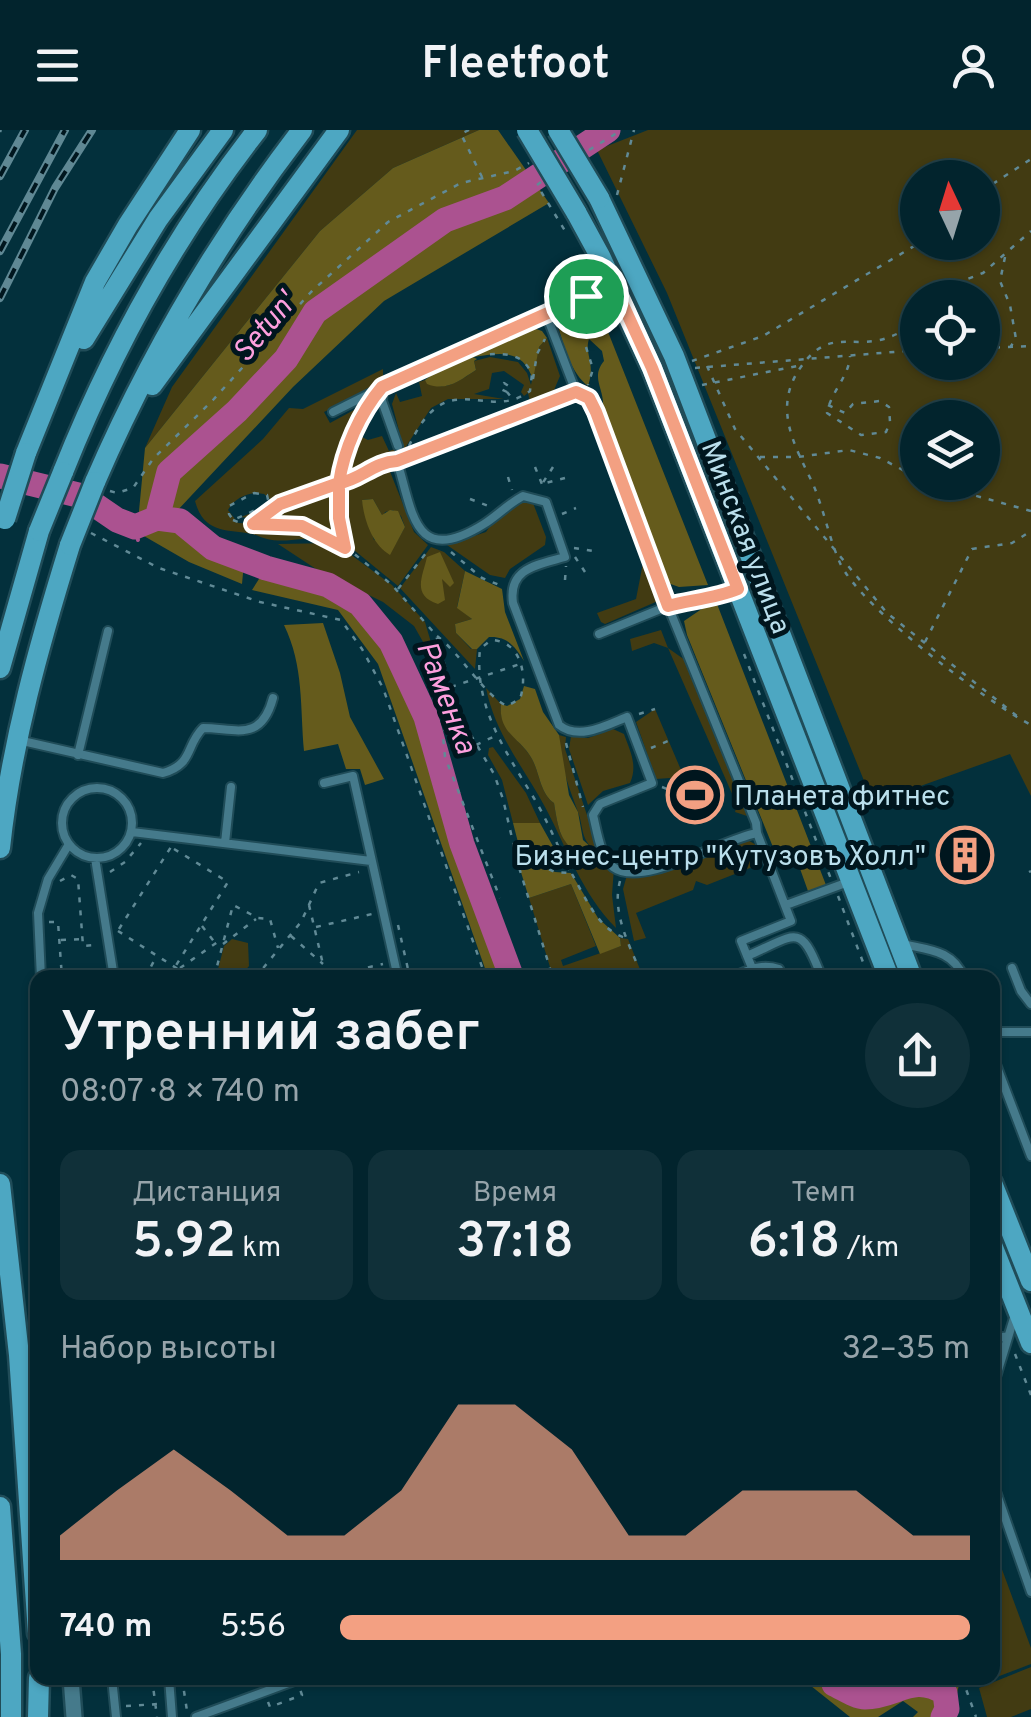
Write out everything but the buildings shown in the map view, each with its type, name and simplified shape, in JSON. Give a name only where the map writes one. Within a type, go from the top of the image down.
[{"type":"main road","points":[[2,527],[26,453],[95,282],[190,130]]},
{"type":"main road","points":[[48,396],[158,220],[223,130]]},
{"type":"main road","points":[[0,668],[39,531],[90,404],[133,318],[166,264],[258,130]]},
{"type":"main road","points":[[0,848],[16,740],[42,633],[95,482],[118,430],[194,291],[302,130]]},
{"type":"main road","points":[[118,430],[340,130]]},
{"type":"main road","name":"Минская улица","points":[[527,130],[576,212],[652,368],[886,970]]},
{"type":"main road","name":"Минская улица","points":[[558,130],[607,200],[674,356],[909,970]]},
{"type":"main road","points":[[0,1184],[19,1355],[30,1516]]},
{"type":"main road","points":[[1000,1203],[1031,1280]]},
{"type":"main road","points":[[1000,1264],[1031,1343]]},
{"type":"main road","points":[[0,1508],[11,1717]]},
{"type":"main road","points":[[38,1685],[38,1717]]},
{"type":"street","points":[[19,1355],[30,1405]]},
{"type":"street","points":[[72,1685],[74,1717]]},
{"type":"lane","points":[[333,412],[614,285]]},
{"type":"lane","points":[[546,314],[580,394],[596,412],[791,921],[742,941],[752,968]]},
{"type":"lane","points":[[382,387],[382,401],[398,446]]},
{"type":"lane","points":[[580,394],[397,461],[418,528],[428,539],[438,541],[465,534],[523,496],[546,502],[565,557],[526,568],[511,588],[513,603],[559,725],[567,731],[587,732],[628,717],[652,782],[600,804],[593,815],[604,853],[614,868],[640,875],[756,833]]},
{"type":"lane","points":[[599,634],[668,606],[738,589]]},
{"type":"lane","points":[[78,755],[108,631]]},
{"type":"lane","points":[[16,740],[164,773],[187,760],[197,733],[203,728],[245,731],[268,715],[273,698]]},
{"type":"lane","points":[[324,783],[354,776],[396,970]]},
{"type":"lane","points":[[225,843],[232,786]]},
{"type":"lane","points":[[107,788],[128,804],[132,832],[113,855],[95,858],[78,853],[69,844],[63,833],[65,808],[82,790],[107,788]]},
{"type":"lane","points":[[132,832],[371,861]]},
{"type":"lane","points":[[42,970],[38,913],[48,879],[69,844]]},
{"type":"lane","points":[[95,858],[113,970]]},
{"type":"lane","points":[[786,906],[851,881]]},
{"type":"lane","points":[[748,956],[792,936],[809,944],[819,970]]},
{"type":"lane","points":[[898,942],[948,954],[960,970]]},
{"type":"lane","points":[[748,970],[769,966],[780,970]]},
{"type":"lane","points":[[1012,968],[1020,991],[1031,1004]]},
{"type":"lane","points":[[1000,1032],[1031,1032]]},
{"type":"lane","points":[[1000,1074],[1031,1156]]},
{"type":"lane","points":[[1000,1363],[1018,1308]]},
{"type":"lane","points":[[1000,1338],[1008,1336]]},
{"type":"lane","points":[[1000,1503],[1031,1592]]},
{"type":"lane","points":[[113,1685],[115,1712]]},
{"type":"lane","points":[[170,1685],[172,1717]]},
{"type":"lane","points":[[196,1717],[283,1685]]},
{"type":"path","points":[[469,130],[461,134],[483,178]]},
{"type":"path","points":[[607,200],[621,186],[634,130]]},
{"type":"path","points":[[1000,179],[1031,159]]},
{"type":"path","points":[[134,488],[152,459],[213,400],[312,292],[388,222],[461,183],[514,171],[528,163]]},
{"type":"path","points":[[964,280],[984,273],[1031,231]]},
{"type":"path","points":[[690,362],[763,336],[900,254]]},
{"type":"path","points":[[1006,256],[1000,281],[1010,305],[1016,340],[1010,346]]},
{"type":"path","points":[[900,331],[860,343],[824,343],[808,358],[792,380],[788,400],[790,435],[826,513],[841,565],[851,578],[886,615],[988,698],[1031,723]]},
{"type":"path","points":[[407,457],[413,437],[434,408],[448,399],[512,398],[530,391],[542,341],[555,336]]},
{"type":"path","points":[[1000,347],[1031,346]]},
{"type":"path","points":[[580,394],[593,369],[586,347]]},
{"type":"path","points":[[693,368],[900,351]]},
{"type":"path","points":[[845,412],[858,403],[880,401],[888,408],[890,422],[886,432],[860,435],[827,413],[830,397],[850,367],[850,354]]},
{"type":"path","points":[[470,358],[513,355],[527,364],[533,380]]},
{"type":"path","points":[[700,385],[802,365]]},
{"type":"path","points":[[708,366],[734,429],[887,614],[1031,723]]},
{"type":"path","points":[[345,548],[339,518],[339,483],[354,435],[369,402],[382,387]]},
{"type":"path","points":[[507,392],[512,398]]},
{"type":"path","points":[[828,405],[845,412]]},
{"type":"path","points":[[845,412],[847,423]]},
{"type":"path","points":[[758,457],[798,457],[849,450],[880,458],[900,469]]},
{"type":"path","points":[[253,524],[280,504],[348,482],[384,462],[397,461]]},
{"type":"path","points":[[553,466],[542,484],[564,478]]},
{"type":"path","points":[[508,478],[515,500]]},
{"type":"path","points":[[258,492],[268,497],[265,508],[233,520],[228,510],[240,498],[258,492]]},
{"type":"path","points":[[470,498],[501,510]]},
{"type":"path","points":[[991,500],[1031,511]]},
{"type":"path","points":[[551,518],[576,508]]},
{"type":"path","points":[[233,520],[302,526],[345,548],[397,591],[479,678],[500,704],[507,706],[520,699],[524,687],[522,663],[508,644],[491,640],[480,649],[479,678],[496,736],[598,918],[620,938],[628,938]]},
{"type":"path","points":[[924,643],[972,549],[1012,543],[1031,531]]},
{"type":"path","points":[[88,532],[105,537],[160,568],[260,602],[341,620],[383,688],[483,970]]},
{"type":"path","points":[[397,591],[438,541],[482,578],[511,588]]},
{"type":"path","points":[[436,635],[454,701],[503,798],[515,853],[552,970]]},
{"type":"path","points":[[450,687],[522,663]]},
{"type":"path","points":[[454,701],[443,736],[446,757],[500,898]]},
{"type":"path","points":[[628,717],[655,710]]},
{"type":"path","points":[[567,731],[568,761],[582,806],[593,815]]},
{"type":"path","points":[[476,745],[496,736]]},
{"type":"path","points":[[641,753],[668,740]]},
{"type":"path","points":[[652,782],[680,794]]},
{"type":"path","points":[[118,932],[176,838]]},
{"type":"path","points":[[107,878],[138,845],[148,842]]},
{"type":"path","points":[[171,847],[228,882],[177,968]]},
{"type":"path","points":[[515,853],[555,872],[571,873]]},
{"type":"path","points":[[262,970],[290,935],[318,883],[354,876],[361,870],[358,868]]},
{"type":"path","points":[[624,870],[617,892],[621,925],[640,970]]},
{"type":"path","points":[[58,883],[66,876],[78,880],[83,946],[108,944]]},
{"type":"path","points":[[216,970],[234,904],[258,918],[270,919],[278,950]]},
{"type":"path","points":[[309,904],[324,970]]},
{"type":"path","points":[[314,928],[383,912]]},
{"type":"path","points":[[48,915],[49,923],[58,922],[61,970]]},
{"type":"path","points":[[221,947],[258,918]]},
{"type":"path","points":[[113,919],[116,934],[177,968]]},
{"type":"path","points":[[201,925],[221,947]]},
{"type":"path","points":[[290,935],[323,965]]},
{"type":"path","points":[[177,968],[223,938]]},
{"type":"path","points":[[59,940],[82,939]]},
{"type":"path","points":[[149,970],[156,956]]},
{"type":"path","points":[[355,970],[384,963]]},
{"type":"path","points":[[153,1685],[158,1717]]},
{"type":"path","points":[[183,1685],[188,1717]]},
{"type":"path","points":[[965,1685],[976,1717]]},
{"type":"path","points":[[115,1712],[171,1703]]},
{"type":"shaded area","points":[[357,130],[479,130],[393,168],[320,231],[145,448],[172,387]]},
{"type":"shaded area","points":[[479,130],[498,130],[549,203],[384,301],[293,387],[176,512],[245,552],[242,584],[189,562],[137,532],[145,448],[320,231],[393,168]]},
{"type":"shaded area","points":[[648,130],[1031,130],[1031,796],[1010,754],[873,803],[667,293],[597,150]]},
{"type":"shaded area","points":[[597,304],[708,585],[679,587],[665,582],[603,408],[598,378],[604,361],[602,351],[589,339],[588,386],[569,359],[558,326],[562,318]]},
{"type":"shaded area","points":[[533,328],[547,338],[539,347],[533,380],[517,358],[493,354],[473,357],[477,359],[476,370],[453,384],[427,384],[425,380],[463,356]]},
{"type":"shaded area","points":[[547,338],[560,376],[554,390],[530,402],[528,393],[524,396],[521,392],[524,385],[504,371],[492,373],[489,389],[474,394],[504,399],[448,399],[431,408],[405,448],[345,477],[358,435],[368,440],[382,436],[389,451],[403,446],[392,404],[396,393],[400,402],[422,396],[419,382],[451,384],[476,370],[474,361],[490,357],[518,362],[531,385],[539,347]]},
{"type":"shaded area","points":[[383,369],[383,383],[324,412],[330,423],[365,404],[335,480],[276,503],[255,519],[241,517],[268,506],[270,499],[264,494],[243,496],[228,510],[238,523],[302,526],[323,537],[273,540],[217,528],[204,519],[195,501],[263,439],[289,408],[303,409]]},
{"type":"shaded area","points":[[389,461],[414,532],[428,545],[398,586],[349,546],[343,490],[348,482]],"holes":[[[373,499],[383,517],[393,510],[401,516],[405,527],[396,543],[374,540],[362,500]]]},
{"type":"shaded area","points":[[329,489],[333,492],[338,538],[308,525],[269,518],[276,510]]},
{"type":"shaded area","points":[[373,499],[382,515],[398,511],[405,527],[390,555],[378,545],[367,523],[362,500]]},
{"type":"shaded area","points":[[520,502],[533,503],[546,537],[545,545],[510,569],[505,578],[490,575],[447,545],[486,532],[494,520]]},
{"type":"shaded area","points":[[335,543],[392,585],[425,622],[439,670],[414,626],[383,602],[316,569],[278,544]]},
{"type":"shaded area","points":[[431,547],[444,552],[465,571],[457,607],[472,619],[455,624],[456,633],[471,649],[477,649],[475,669],[400,588]]},
{"type":"shaded area","points":[[440,552],[454,583],[450,587],[442,579],[445,600],[438,604],[424,596],[421,584],[427,557]]},
{"type":"shaded area","points":[[643,563],[658,601],[605,624],[601,622],[597,613],[636,599]]},
{"type":"shaded area","points":[[266,568],[337,590],[358,604],[397,652],[424,714],[466,858],[509,970],[486,970],[378,664],[338,610],[252,590]]},
{"type":"shaded area","points":[[465,571],[502,589],[505,612],[524,661],[506,640],[489,637],[472,649],[456,633],[455,624],[472,619],[457,608]]},
{"type":"shaded area","points":[[709,604],[717,604],[826,885],[808,891],[794,852],[777,857],[687,635],[684,621]]},
{"type":"shaded area","points":[[323,623],[350,717],[384,779],[365,785],[360,769],[346,769],[338,744],[304,751],[298,671],[284,625]]},
{"type":"shaded area","points":[[661,630],[668,648],[654,643],[632,651],[630,639]]},
{"type":"shaded area","points":[[668,648],[685,660],[747,816],[735,812],[737,805]]},
{"type":"shaded area","points":[[524,686],[535,689],[543,712],[559,735],[569,795],[578,812],[583,840],[592,848],[593,856],[586,864],[563,838],[554,803],[543,789],[532,759],[503,722],[501,704],[507,706],[520,699]]},
{"type":"shaded area","points":[[486,688],[501,704],[507,728],[532,759],[543,789],[554,803],[563,837],[587,863],[592,848],[584,836],[561,755],[559,735],[566,737],[565,749],[602,860],[614,868],[616,928],[584,886],[503,735]]},
{"type":"shaded area","points":[[655,709],[684,777],[656,779],[636,722]]},
{"type":"shaded area","points":[[613,729],[624,734],[632,758],[630,783],[603,791],[588,805],[569,749],[571,736],[588,738]]},
{"type":"shaded area","points":[[493,747],[526,793],[540,823],[513,823],[502,780],[488,755]]},
{"type":"shaded area","points":[[513,823],[540,823],[564,866],[559,869],[520,850]]},
{"type":"shaded area","points":[[746,839],[758,846],[765,862],[707,885],[696,881],[693,890],[636,913],[646,938],[634,941],[623,889],[627,875],[640,877]]},
{"type":"shaded area","points":[[515,853],[555,872],[571,873],[598,918],[620,938],[621,946],[600,954],[571,884],[529,898]]},
{"type":"shaded area","points":[[571,884],[596,946],[561,960],[563,966],[621,946],[620,938],[628,939],[640,970],[551,970],[529,898]]},
{"type":"shaded area","points":[[232,939],[248,943],[246,970],[218,970],[224,946]]},
{"type":"shaded area","points":[[1000,1564],[1031,1648],[1031,1664],[1000,1676]]},
{"type":"shaded area","points":[[1031,1667],[1031,1709],[1011,1717],[987,1717],[979,1688],[1000,1685],[1000,1680]]},
{"type":"shaded area","points":[[810,1685],[959,1685],[953,1717],[913,1717],[918,1712],[903,1701],[878,1717],[850,1717]]},
{"type":"waterway","name":"Setun'","points":[[0,476],[82,496],[117,520],[135,527],[157,518],[169,472],[237,411],[286,359],[315,312],[445,220],[505,198],[608,130]]},
{"type":"waterway","name":"Раменка","points":[[157,518],[180,521],[213,548],[328,585],[360,604],[391,642],[426,717],[462,844],[509,970]]},
{"type":"waterway","points":[[135,527],[138,540]]},
{"type":"waterway","name":"Раменка","points":[[836,1685],[865,1697],[914,1685]]},
{"type":"waterway","name":"Раменка","points":[[914,1685],[923,1685]]},
{"type":"waterway","name":"Раменка","points":[[923,1685],[945,1693],[947,1709],[943,1717]]},
{"type":"railway","points":[[0,176],[25,130]]},
{"type":"railway","points":[[0,251],[65,130]]},
{"type":"railway","points":[[0,298],[55,188],[92,130]]},
{"type":"place","name":"Планета фитнес","points":[[695,795]]},
{"type":"place","name":"Бизнес-центр \"Кутузовъ Холл\"","points":[[965,855]]},
{"type":"route","points":[[586,296],[382,387],[369,402],[354,435],[339,483],[280,504],[253,524],[302,526],[345,548],[339,518],[339,483],[384,462],[397,461],[576,392],[589,398],[596,412],[668,606],[738,589],[652,368],[614,285],[586,296]]}]
